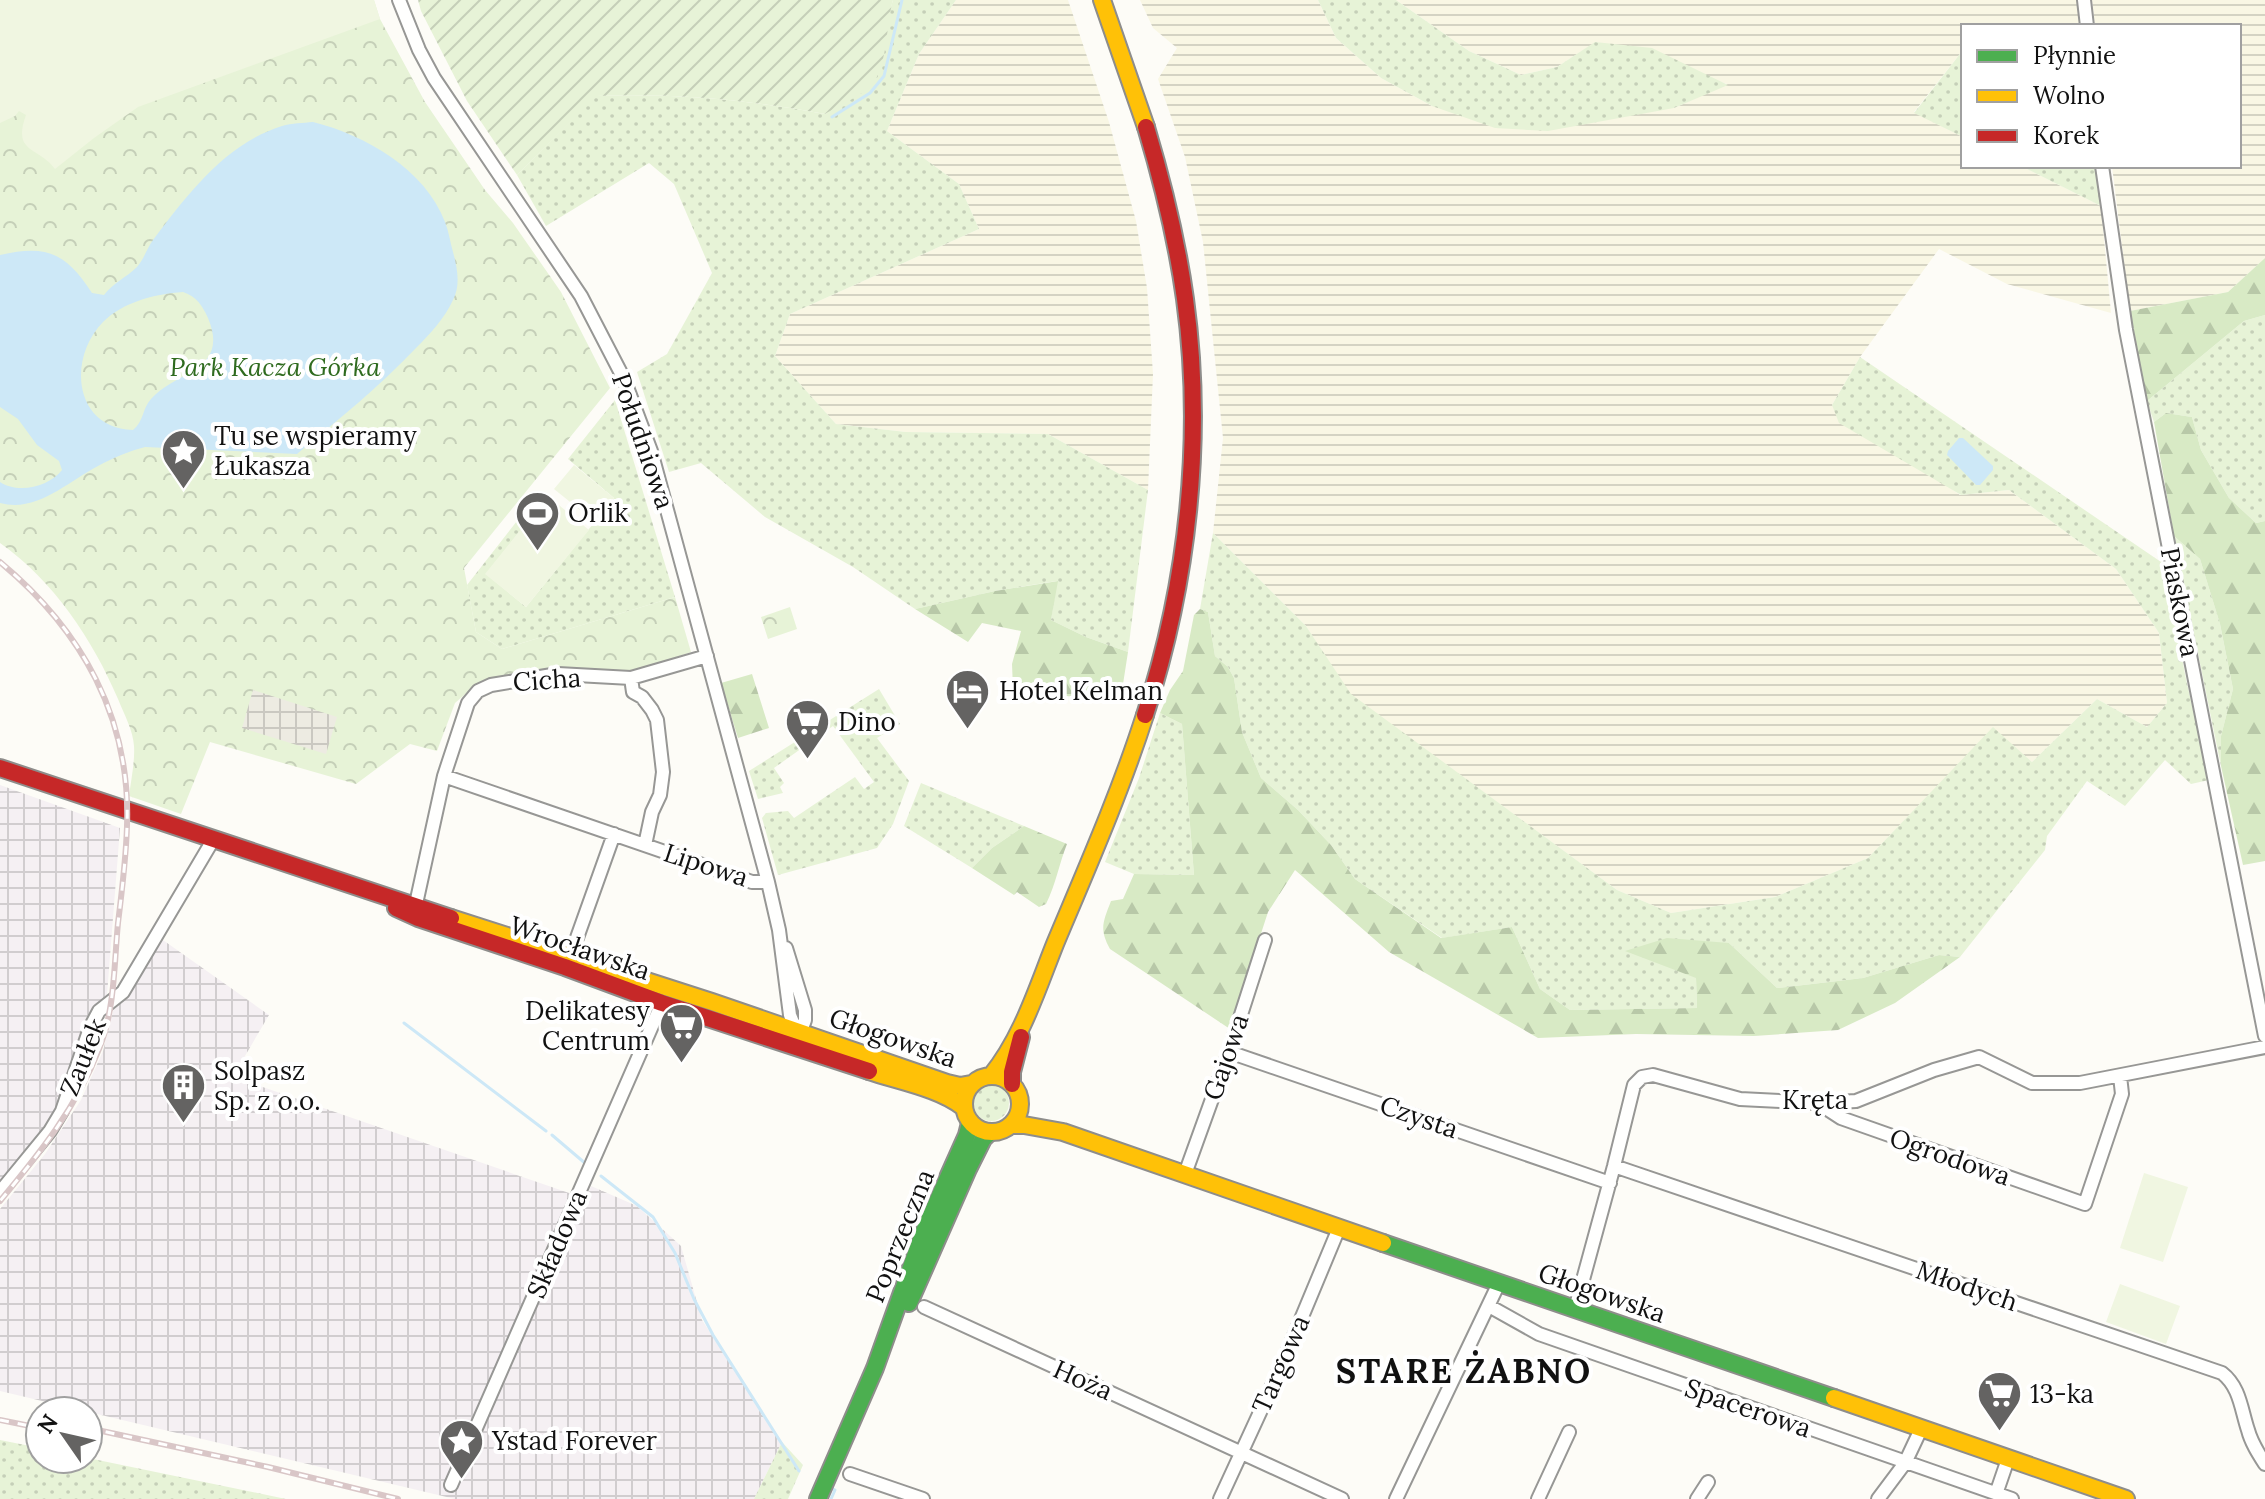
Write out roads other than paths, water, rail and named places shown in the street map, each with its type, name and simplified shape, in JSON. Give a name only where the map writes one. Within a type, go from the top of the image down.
[{"type":"street","name":"Południowa","points":[[399,0],[434,78],[581,296],[624,379],[651,451],[768,882],[779,930],[789,1010],[798,1039]]},
{"type":"street","points":[[1012,1084],[991,1076],[971,1084],[964,1098],[966,1115],[979,1129],[1001,1131],[1011,1125],[1019,1112],[1019,1097],[1012,1084],[1012,1072],[1023,1024],[1120,786],[1149,702],[1179,576],[1190,481],[1193,432],[1191,376],[1178,252],[1149,135],[1102,0]]},
{"type":"street","points":[[2084,0],[2087,24]]},
{"type":"street","name":"Piaskowa","points":[[2102,168],[2126,330],[2265,1036]]},
{"type":"street","name":"Cicha","points":[[415,910],[444,776],[468,703],[478,691],[491,685],[558,674],[631,678],[707,656]]},
{"type":"street","name":"Lipowa","points":[[631,678],[633,692],[642,697],[657,720],[663,772],[660,795],[652,812],[645,845]]},
{"type":"street","name":"Wrocławska","points":[[0,768],[568,962],[654,984],[771,1023],[798,1039]]},
{"type":"street","points":[[444,776],[614,834],[568,962]]},
{"type":"street","name":"Lipowa","points":[[614,834],[752,882],[768,882]]},
{"type":"street","name":"Zaułek","points":[[0,1192],[50,1131],[62,1111],[90,1028],[99,1011],[123,992],[213,840]]},
{"type":"street","name":"Południowa","points":[[779,930],[805,1010],[798,1039]]},
{"type":"street","name":"Gajowa","points":[[1185,1174],[1265,940]]},
{"type":"street","name":"Wrocławska","points":[[568,962],[662,1003],[798,1039]]},
{"type":"street","points":[[654,984],[662,996],[662,1003],[694,997]]},
{"type":"street","name":"Składowa","points":[[451,1485],[662,1003]]},
{"type":"street","points":[[771,1023],[789,1010]]},
{"type":"street","points":[[991,1076],[1023,1024]]},
{"type":"street","name":"Głogowska","points":[[798,1039],[947,1083],[960,1086],[971,1084]]},
{"type":"street","name":"Głogowska","points":[[798,1039],[954,1100],[966,1115]]},
{"type":"street","name":"Kręta","points":[[1575,1309],[1634,1085],[1642,1077],[1653,1075],[1740,1099],[1818,1103],[1856,1101],[1934,1070],[1979,1057],[2032,1083],[2080,1083],[2265,1047]]},
{"type":"street","name":"Czysta","points":[[1229,1052],[1610,1183]]},
{"type":"street","name":"Ogrodowa","points":[[1818,1103],[1841,1118],[2085,1204],[2122,1094],[2120,1076]]},
{"type":"street","name":"Głogowska","points":[[1020,1104],[1063,1132],[2126,1499]]},
{"type":"street","name":"Poprzeczna","points":[[818,1499],[875,1368],[924,1231],[967,1135],[966,1115]]},
{"type":"street","name":"Głogowska","points":[[1011,1125],[1022,1124],[1063,1132]]},
{"type":"street","name":"Poprzeczna","points":[[875,1368],[901,1321],[968,1169],[983,1139],[990,1132]]},
{"type":"street","name":"Młodych","points":[[1614,1166],[2222,1373],[2237,1390],[2248,1433],[2265,1464]]},
{"type":"street","name":"Targowa","points":[[1220,1499],[1284,1360],[1339,1228]]},
{"type":"street","points":[[1396,1499],[1499,1283]]},
{"type":"street","name":"Spacerowa","points":[[1489,1306],[1539,1334],[2001,1497]]},
{"type":"street","name":"Hoża","points":[[924,1307],[1342,1499]]},
{"type":"street","points":[[1878,1499],[1905,1463],[1921,1429]]},
{"type":"street","points":[[1538,1499],[1569,1432]]},
{"type":"street","points":[[2001,1497],[2008,1459]]},
{"type":"street","points":[[850,1474],[923,1499]]},
{"type":"street","points":[[1697,1499],[1708,1482]]},
{"type":"water","points":[[313,122],[353,136],[391,157],[408,170],[436,203],[448,230],[458,282],[453,300],[437,326],[388,376],[297,454],[145,447],[104,463],[39,500],[14,505],[0,503],[0,482],[15,488],[33,487],[49,481],[62,470],[59,461],[37,445],[18,419],[0,407],[0,255],[31,251],[54,255],[64,260],[83,279],[92,293],[104,295],[137,267],[180,205],[225,158],[262,134],[286,125]],"holes":[[[183,292],[192,296],[204,309],[213,336],[212,349],[198,368],[151,399],[133,430],[113,426],[98,417],[88,405],[82,389],[84,354],[92,337],[111,315],[130,304]]]},
{"type":"water","points":[[1959,438],[1963,438],[1993,466],[1980,485],[1976,485],[1947,455]]},
{"type":"waterway","points":[[832,117],[870,93],[884,76],[902,0]]},
{"type":"waterway","points":[[404,1023],[546,1131]]},
{"type":"waterway","points":[[552,1135],[586,1164]]},
{"type":"waterway","points":[[601,1176],[653,1217],[675,1253],[713,1335],[799,1471]]},
{"type":"waterway","points":[[831,1499],[833,1489]]},
{"type":"railway","points":[[0,562],[55,617],[96,679],[120,749],[126,786],[127,826],[113,987],[104,1034],[80,1091],[43,1148],[0,1201]]},
{"type":"railway","points":[[0,1420],[24,1425]]},
{"type":"railway","points":[[104,1431],[398,1499]]},
{"type":"place","name":"Tu se wspieramy Łukasza","points":[[183,490]]},
{"type":"place","name":"Orlik","points":[[537,552]]},
{"type":"place","name":"Hotel Kelman","points":[[968,730]]},
{"type":"place","name":"Dino","points":[[807,761]]},
{"type":"place","name":"Delikatesy Centrum","points":[[681,1065]]},
{"type":"place","name":"Solpasz Sp. z o.o.","points":[[183,1125]]},
{"type":"place","name":"13-ka","points":[[1999,1433]]},
{"type":"place","name":"Ystad Forever","points":[[461,1480]]},
{"type":"district","name":"STARE ŻABNO","points":[[1464,1371]]},
{"type":"park label","name":"Park Kacza Górka","points":[[275,367]]}]
